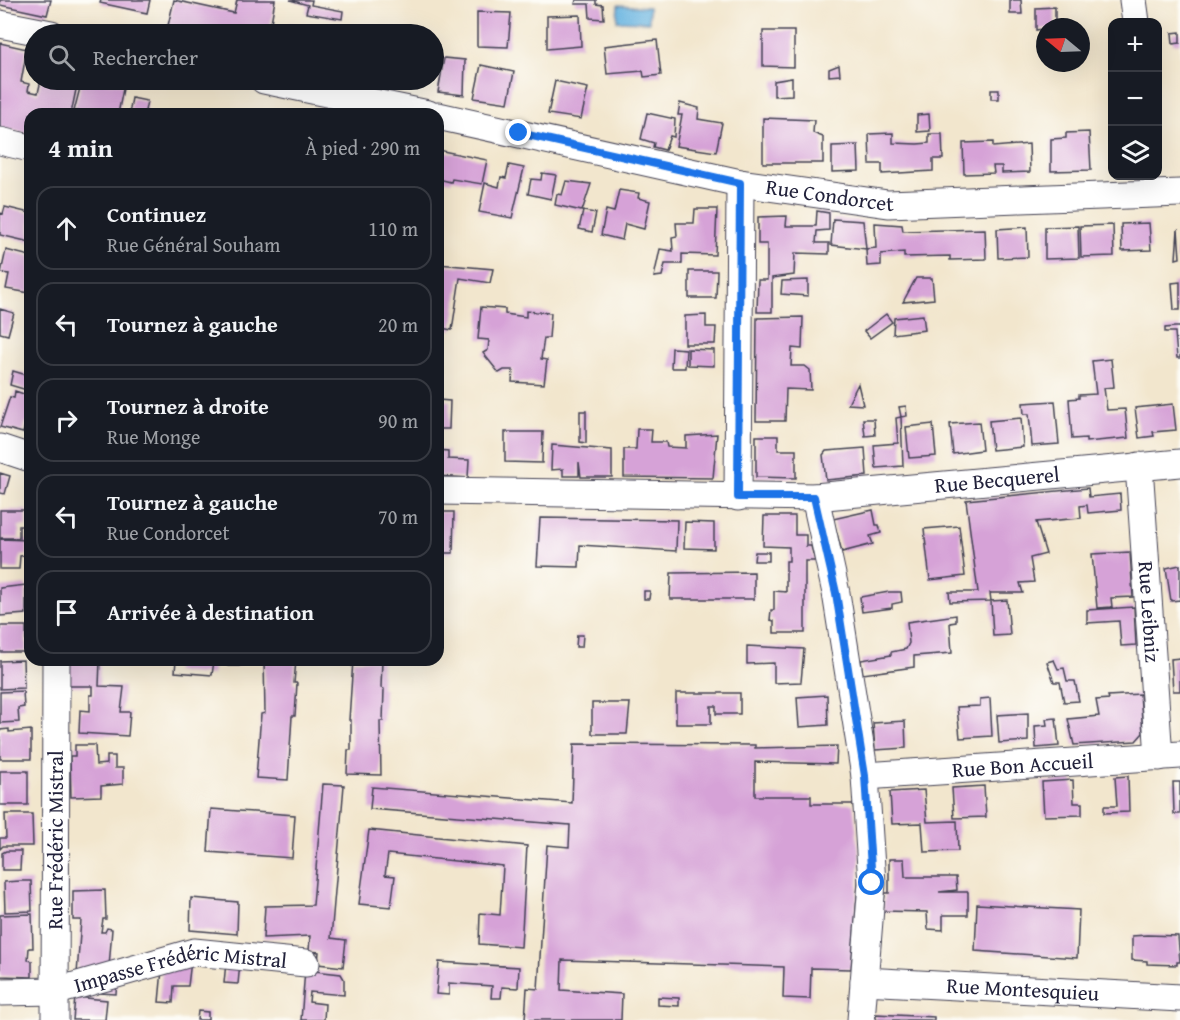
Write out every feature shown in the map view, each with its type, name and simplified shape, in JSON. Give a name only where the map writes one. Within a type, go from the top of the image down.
[{"type":"street","points":[[1133,0],[1135,18]]},
{"type":"street","points":[[0,24],[24,29]]},
{"type":"street","points":[[312,90],[399,108]]},
{"type":"street","name":"Rue Condorcet","points":[[444,117],[740,183],[888,204],[1164,188]]},
{"type":"street","points":[[0,141],[24,147]]},
{"type":"street","points":[[738,497],[740,183]]},
{"type":"street","points":[[0,448],[24,456]]},
{"type":"street","name":"Rue Becquerel","points":[[444,491],[814,497],[1180,463]]},
{"type":"street","name":"Rue Leibniz","points":[[1138,466],[1170,756]]},
{"type":"street","points":[[814,497],[836,593],[865,776],[872,883],[861,1020]]},
{"type":"street","name":"Rue Frédéric Mistral","points":[[55,1020],[57,991],[56,666]]},
{"type":"street","name":"Rue Bon Accueil","points":[[865,776],[1170,756]]},
{"type":"street","name":"Impasse Frédéric Mistral","points":[[0,992],[57,991],[194,952],[306,963]]},
{"type":"street","name":"Rue Montesquieu","points":[[864,981],[1180,998]]},
{"type":"water","points":[[618,5],[649,7],[649,22],[617,21]]},
{"type":"building","points":[[0,0],[51,0],[47,15],[0,5]]},
{"type":"building","points":[[101,0],[150,0],[147,13],[100,3]]},
{"type":"building","points":[[174,0],[234,13],[237,0],[275,0],[271,24],[168,24]]},
{"type":"building","points":[[290,0],[312,0],[311,5],[343,11],[342,19],[306,13],[308,5]]},
{"type":"building","points":[[576,0],[596,0],[596,4],[603,5],[604,19],[590,18],[589,4],[575,4]]},
{"type":"building","points":[[1010,0],[1021,0],[1022,14],[1010,14]]},
{"type":"building","points":[[1055,7],[1055,18],[1036,18],[1036,8]]},
{"type":"building","points":[[477,12],[511,13],[508,47],[477,46]]},
{"type":"building","points":[[580,15],[581,46],[547,49],[547,16]]},
{"type":"building","points":[[763,31],[794,31],[794,67],[763,66]]},
{"type":"building","points":[[1180,32],[1180,43],[1173,44],[1172,33]]},
{"type":"building","points":[[657,40],[661,75],[644,77],[643,71],[607,74],[604,46]]},
{"type":"building","points":[[0,43],[24,48],[21,82],[24,83],[24,90],[38,93],[39,90],[76,90],[72,108],[24,108],[24,133],[0,128]]},
{"type":"building","points":[[444,58],[465,60],[464,95],[438,92],[444,90]]},
{"type":"building","points":[[481,65],[514,72],[508,103],[474,98]]},
{"type":"building","points":[[839,65],[840,75],[829,76],[829,69]]},
{"type":"building","points":[[792,78],[792,95],[774,96],[774,81]]},
{"type":"building","points":[[555,81],[588,88],[581,119],[548,114]]},
{"type":"building","points":[[79,90],[123,90],[119,108],[75,108]]},
{"type":"building","points":[[991,90],[999,90],[999,99],[991,99]]},
{"type":"building","points":[[132,98],[147,101],[146,108],[130,108]]},
{"type":"building","points":[[680,103],[699,108],[698,119],[722,123],[716,152],[676,146],[682,115],[678,115]]},
{"type":"building","points":[[647,113],[675,119],[674,137],[670,136],[665,150],[653,147],[654,143],[641,139]]},
{"type":"building","points":[[929,114],[930,131],[917,132],[917,115]]},
{"type":"building","points":[[763,118],[814,120],[813,133],[823,137],[823,163],[763,163]]},
{"type":"building","points":[[1089,132],[1091,170],[1051,171],[1051,139],[1066,138],[1066,133]]},
{"type":"building","points":[[893,133],[893,143],[917,144],[929,143],[929,134],[942,134],[943,159],[933,159],[933,171],[882,174],[882,164],[870,164],[869,134]]},
{"type":"building","points":[[993,142],[993,147],[1029,144],[1030,172],[1002,173],[1002,166],[993,166],[994,173],[964,174],[963,143]]},
{"type":"building","points":[[858,145],[859,171],[832,172],[832,146]]},
{"type":"building","points":[[444,151],[487,160],[482,184],[452,179],[451,182],[444,180]]},
{"type":"building","points":[[509,165],[524,168],[512,218],[479,212],[485,183],[499,187],[501,177],[506,178]]},
{"type":"building","points":[[542,173],[556,175],[551,199],[528,194],[531,179],[541,180]]},
{"type":"building","points":[[566,181],[591,184],[582,211],[555,205],[557,194],[562,195]]},
{"type":"building","points":[[619,190],[639,193],[638,198],[650,201],[644,229],[625,224],[622,240],[601,235],[606,210],[614,212]]},
{"type":"building","points":[[5,207],[24,212],[24,241],[0,235],[0,213],[3,214]]},
{"type":"building","points":[[695,209],[717,209],[715,255],[682,254],[682,264],[665,264],[662,276],[654,277],[660,249],[673,251],[672,237],[677,236],[676,223],[694,223]]},
{"type":"building","points":[[583,211],[596,213],[592,232],[579,229]]},
{"type":"building","points":[[817,211],[829,213],[829,230],[817,231],[816,243],[829,243],[829,254],[795,253],[794,275],[772,278],[772,312],[757,312],[758,280],[767,280],[767,244],[758,244],[758,217],[787,216],[786,226],[816,226]]},
{"type":"building","points":[[833,219],[863,221],[866,249],[831,245]]},
{"type":"building","points":[[875,223],[902,225],[903,231],[985,229],[986,259],[950,260],[950,256],[904,257],[904,252],[881,254],[881,265],[867,266],[866,249],[876,248]]},
{"type":"building","points":[[1149,223],[1151,250],[1122,251],[1121,224]]},
{"type":"building","points":[[1113,225],[1114,256],[1081,257],[1080,226]]},
{"type":"building","points":[[1078,226],[1079,258],[1045,259],[1045,227]]},
{"type":"building","points":[[1027,227],[1028,257],[998,258],[997,229]]},
{"type":"building","points":[[1178,229],[1180,258],[1176,259]]},
{"type":"building","points":[[6,250],[24,254],[24,292],[6,289],[9,274],[1,273]]},
{"type":"building","points":[[444,265],[493,269],[490,283],[460,278],[452,330],[444,329]]},
{"type":"building","points":[[689,271],[717,271],[716,298],[689,298]]},
{"type":"building","points":[[916,278],[932,278],[934,299],[903,302]]},
{"type":"building","points":[[808,280],[808,296],[781,294],[782,281]]},
{"type":"building","points":[[1180,282],[1180,310],[1174,310],[1172,283]]},
{"type":"building","points":[[481,307],[505,309],[505,314],[526,317],[526,311],[551,313],[549,338],[544,338],[541,359],[547,360],[544,384],[512,382],[513,370],[504,370],[499,373],[483,353],[488,350],[489,340],[478,339]]},
{"type":"building","points":[[0,309],[14,313],[8,335],[0,333]]},
{"type":"building","points":[[886,314],[892,322],[870,338],[864,331]]},
{"type":"building","points":[[706,315],[706,327],[716,327],[715,344],[685,344],[685,316]]},
{"type":"building","points":[[923,315],[925,330],[893,334],[894,318]]},
{"type":"building","points":[[803,317],[802,349],[792,348],[791,366],[805,366],[810,370],[811,390],[786,389],[785,421],[756,421],[757,318]]},
{"type":"building","points":[[1180,327],[1180,358],[1177,358],[1175,332],[1165,332],[1165,328]]},
{"type":"building","points":[[672,348],[686,349],[685,368],[671,368]]},
{"type":"building","points":[[688,349],[714,350],[714,366],[688,365]]},
{"type":"building","points":[[1111,359],[1114,387],[1104,388],[1107,410],[1125,409],[1128,438],[1086,442],[1086,438],[1072,439],[1069,399],[1079,398],[1079,395],[1096,394],[1092,361]]},
{"type":"building","points":[[13,371],[24,374],[24,389],[10,385]]},
{"type":"building","points":[[858,384],[863,405],[848,404]]},
{"type":"building","points":[[15,391],[24,394],[23,433],[0,427],[10,397],[14,398]]},
{"type":"building","points":[[444,400],[450,401],[449,429],[444,429]]},
{"type":"building","points":[[1055,401],[1059,444],[1032,446],[1029,414],[1024,414],[1023,403]]},
{"type":"building","points":[[1173,404],[1176,430],[1153,432],[1154,436],[1139,438],[1135,408]]},
{"type":"building","points":[[906,406],[907,416],[901,417],[899,407]]},
{"type":"building","points":[[580,411],[586,411],[586,443],[580,442]]},
{"type":"building","points":[[901,417],[903,466],[876,468],[874,445],[898,443],[896,418]]},
{"type":"building","points":[[1021,418],[1023,447],[992,450],[989,421]]},
{"type":"building","points":[[863,419],[874,419],[875,435],[865,436]]},
{"type":"building","points":[[979,422],[982,450],[953,454],[950,424]]},
{"type":"building","points":[[933,424],[936,456],[909,458],[906,427]]},
{"type":"building","points":[[637,429],[652,429],[651,442],[666,442],[667,447],[686,448],[686,436],[717,434],[713,478],[624,477],[624,449],[636,449]]},
{"type":"building","points":[[505,432],[543,432],[542,463],[505,462]]},
{"type":"building","points":[[756,436],[778,436],[778,450],[796,450],[796,478],[756,477]]},
{"type":"building","points":[[552,445],[612,450],[612,477],[581,477],[579,462],[579,476],[563,476],[563,469],[551,470]]},
{"type":"building","points":[[865,448],[867,476],[826,480],[823,455],[826,451]]},
{"type":"building","points":[[444,451],[448,451],[448,459],[469,460],[468,478],[444,476]]},
{"type":"building","points":[[0,473],[10,476],[5,494],[0,493]]},
{"type":"building","points":[[1088,488],[1089,497],[1120,494],[1121,510],[1088,513],[1087,505],[1080,506],[1081,518],[1036,522],[1046,554],[1030,558],[1034,582],[1020,583],[1023,593],[990,593],[991,601],[950,602],[949,592],[978,592],[966,500]]},
{"type":"building","points":[[0,510],[24,510],[24,526],[19,526],[19,538],[0,538]]},
{"type":"building","points":[[873,510],[876,525],[879,525],[881,533],[870,536],[873,544],[842,552],[833,519]]},
{"type":"building","points":[[444,512],[454,512],[453,553],[444,553]]},
{"type":"building","points":[[764,516],[795,516],[795,535],[806,535],[806,546],[811,546],[815,561],[805,561],[805,633],[774,633],[774,621],[770,620],[771,610],[774,610],[774,591],[786,592],[786,561],[789,561],[789,547],[763,546]]},
{"type":"building","points":[[540,518],[677,520],[676,551],[580,545],[579,567],[537,566]]},
{"type":"building","points":[[685,522],[714,523],[714,549],[684,548]]},
{"type":"building","points":[[959,526],[965,576],[930,580],[924,529]]},
{"type":"building","points":[[0,539],[24,540],[24,555],[20,556],[19,569],[0,569]]},
{"type":"building","points":[[755,552],[769,552],[769,561],[754,561]]},
{"type":"building","points":[[1130,552],[1133,597],[1111,598],[1112,607],[1097,608],[1092,554]]},
{"type":"building","points":[[1180,565],[1180,600],[1171,601],[1166,568]]},
{"type":"building","points":[[754,572],[754,599],[670,599],[671,573]]},
{"type":"building","points":[[24,585],[24,614],[0,616],[0,588]]},
{"type":"building","points":[[644,591],[650,591],[649,599],[644,599]]},
{"type":"building","points":[[901,592],[902,602],[892,604],[892,608],[862,612],[860,597]]},
{"type":"building","points":[[1007,600],[1010,635],[993,636],[991,601]]},
{"type":"building","points":[[1134,607],[1136,645],[1121,646],[1119,621],[1087,623],[1087,610]]},
{"type":"building","points":[[956,615],[956,622],[950,623],[952,653],[914,656],[914,667],[863,674],[861,660],[891,655],[891,652],[906,649],[909,643],[907,622]]},
{"type":"building","points":[[0,626],[24,626],[24,652],[0,652]]},
{"type":"building","points":[[577,635],[583,635],[582,647],[576,647]]},
{"type":"building","points":[[747,646],[804,649],[801,682],[774,683],[774,663],[747,664]]},
{"type":"building","points":[[1180,658],[1180,691],[1173,691],[1171,659]]},
{"type":"building","points":[[23,660],[24,688],[0,689],[0,661]]},
{"type":"building","points":[[1054,660],[1058,669],[1064,668],[1067,681],[1075,681],[1079,701],[1064,702],[1060,682],[1054,682],[1047,662]]},
{"type":"building","points":[[68,666],[100,666],[99,686],[124,687],[121,712],[130,712],[128,736],[79,733],[80,710],[90,711],[90,695],[93,695],[93,686],[69,686]]},
{"type":"building","points":[[176,666],[213,666],[212,675],[175,672]]},
{"type":"building","points":[[264,666],[295,666],[295,716],[292,716],[288,780],[256,778],[261,714],[265,713]]},
{"type":"building","points":[[353,666],[382,666],[381,688],[384,689],[383,721],[380,721],[381,775],[347,774],[348,750],[351,750],[351,720],[349,720]]},
{"type":"building","points":[[23,691],[24,707],[18,708],[19,722],[0,723],[0,692]]},
{"type":"building","points":[[676,693],[740,693],[740,714],[716,714],[716,706],[711,706],[711,724],[676,724]]},
{"type":"building","points":[[1140,694],[1143,733],[1136,741],[1074,745],[1068,719],[1099,716],[1096,700],[1109,699],[1108,696]]},
{"type":"building","points":[[827,695],[828,725],[799,727],[797,697]]},
{"type":"building","points":[[990,698],[992,736],[960,738],[957,707],[980,706],[980,699]]},
{"type":"building","points":[[592,703],[630,703],[627,734],[592,734]]},
{"type":"building","points":[[1028,713],[1028,741],[999,743],[997,715]]},
{"type":"building","points":[[1056,718],[1059,746],[1036,748],[1035,726],[1047,725],[1046,719]]},
{"type":"building","points":[[905,721],[906,748],[875,750],[873,723]]},
{"type":"building","points":[[9,729],[9,732],[31,730],[31,759],[0,759],[0,730]]},
{"type":"building","points":[[574,744],[755,745],[755,748],[837,746],[836,764],[755,762],[755,796],[811,796],[811,804],[853,804],[860,859],[851,969],[811,968],[810,999],[783,998],[784,967],[562,960],[561,990],[622,994],[621,1020],[525,1020],[527,988],[538,989],[547,845],[569,847],[570,825],[370,809],[372,787],[572,803]]},
{"type":"building","points":[[75,745],[95,745],[96,765],[107,764],[107,756],[115,756],[115,768],[123,768],[123,784],[101,786],[101,796],[71,797],[70,756],[75,756]]},
{"type":"building","points":[[0,771],[28,771],[28,805],[0,805]]},
{"type":"building","points":[[1128,776],[1129,812],[1104,813],[1104,806],[1117,806],[1115,777]]},
{"type":"building","points":[[1073,780],[1074,803],[1082,803],[1082,815],[1044,816],[1042,782]]},
{"type":"building","points":[[1173,782],[1180,782],[1180,814],[1174,814]]},
{"type":"building","points":[[323,784],[344,785],[331,938],[346,940],[343,967],[318,964],[319,952],[309,951],[310,936],[263,938],[265,906],[313,905]]},
{"type":"building","points":[[984,786],[986,817],[954,818],[952,788]]},
{"type":"building","points":[[924,790],[927,822],[957,821],[958,851],[924,852],[922,823],[892,824],[890,792]]},
{"type":"building","points":[[211,809],[295,815],[292,858],[208,852]]},
{"type":"building","points":[[5,814],[32,814],[33,846],[3,846],[0,849],[0,838],[6,838]]},
{"type":"building","points":[[369,830],[527,846],[521,947],[479,944],[480,913],[500,915],[503,866],[388,854],[385,875],[395,876],[391,907],[359,904]]},
{"type":"building","points":[[21,851],[20,870],[2,870],[2,853]]},
{"type":"building","points":[[889,859],[904,859],[905,877],[956,877],[957,890],[939,892],[968,892],[968,915],[943,915],[943,930],[928,929],[927,912],[883,911],[885,893],[889,893]]},
{"type":"building","points":[[31,881],[32,911],[5,912],[4,882]]},
{"type":"building","points":[[105,890],[106,919],[103,919],[101,932],[105,932],[107,928],[112,929],[109,967],[77,974],[81,920],[73,920],[73,891]]},
{"type":"building","points":[[191,898],[238,902],[237,934],[190,930]]},
{"type":"building","points":[[977,904],[1079,910],[1077,958],[975,951]]},
{"type":"building","points":[[32,914],[33,948],[29,948],[28,960],[32,961],[32,977],[0,976],[0,915]]},
{"type":"building","points":[[1132,936],[1178,936],[1180,962],[1177,962],[1177,965],[1147,964],[1147,961],[1132,960]]},
{"type":"building","points":[[191,961],[188,986],[174,986],[173,1003],[159,1002],[162,970]]},
{"type":"building","points":[[226,962],[240,963],[238,984],[224,983]]},
{"type":"building","points":[[439,962],[519,967],[518,988],[502,987],[501,998],[491,998],[492,986],[449,983],[449,995],[436,994]]},
{"type":"building","points":[[305,970],[341,974],[344,979],[344,995],[310,992],[309,1002],[325,1004],[324,1020],[301,1020]]},
{"type":"building","points":[[117,981],[116,994],[98,993]]},
{"type":"building","points":[[75,997],[107,1000],[105,1020],[73,1020]]},
{"type":"building","points":[[658,997],[679,998],[679,1006],[658,1005]]},
{"type":"building","points":[[198,1011],[208,1012],[208,1020],[197,1020]]},
{"type":"building","points":[[876,1014],[934,1017],[934,1020],[876,1020]]},
{"type":"route","points":[[519,133],[740,183],[738,497],[814,497],[836,593],[865,776],[872,883]]}]
